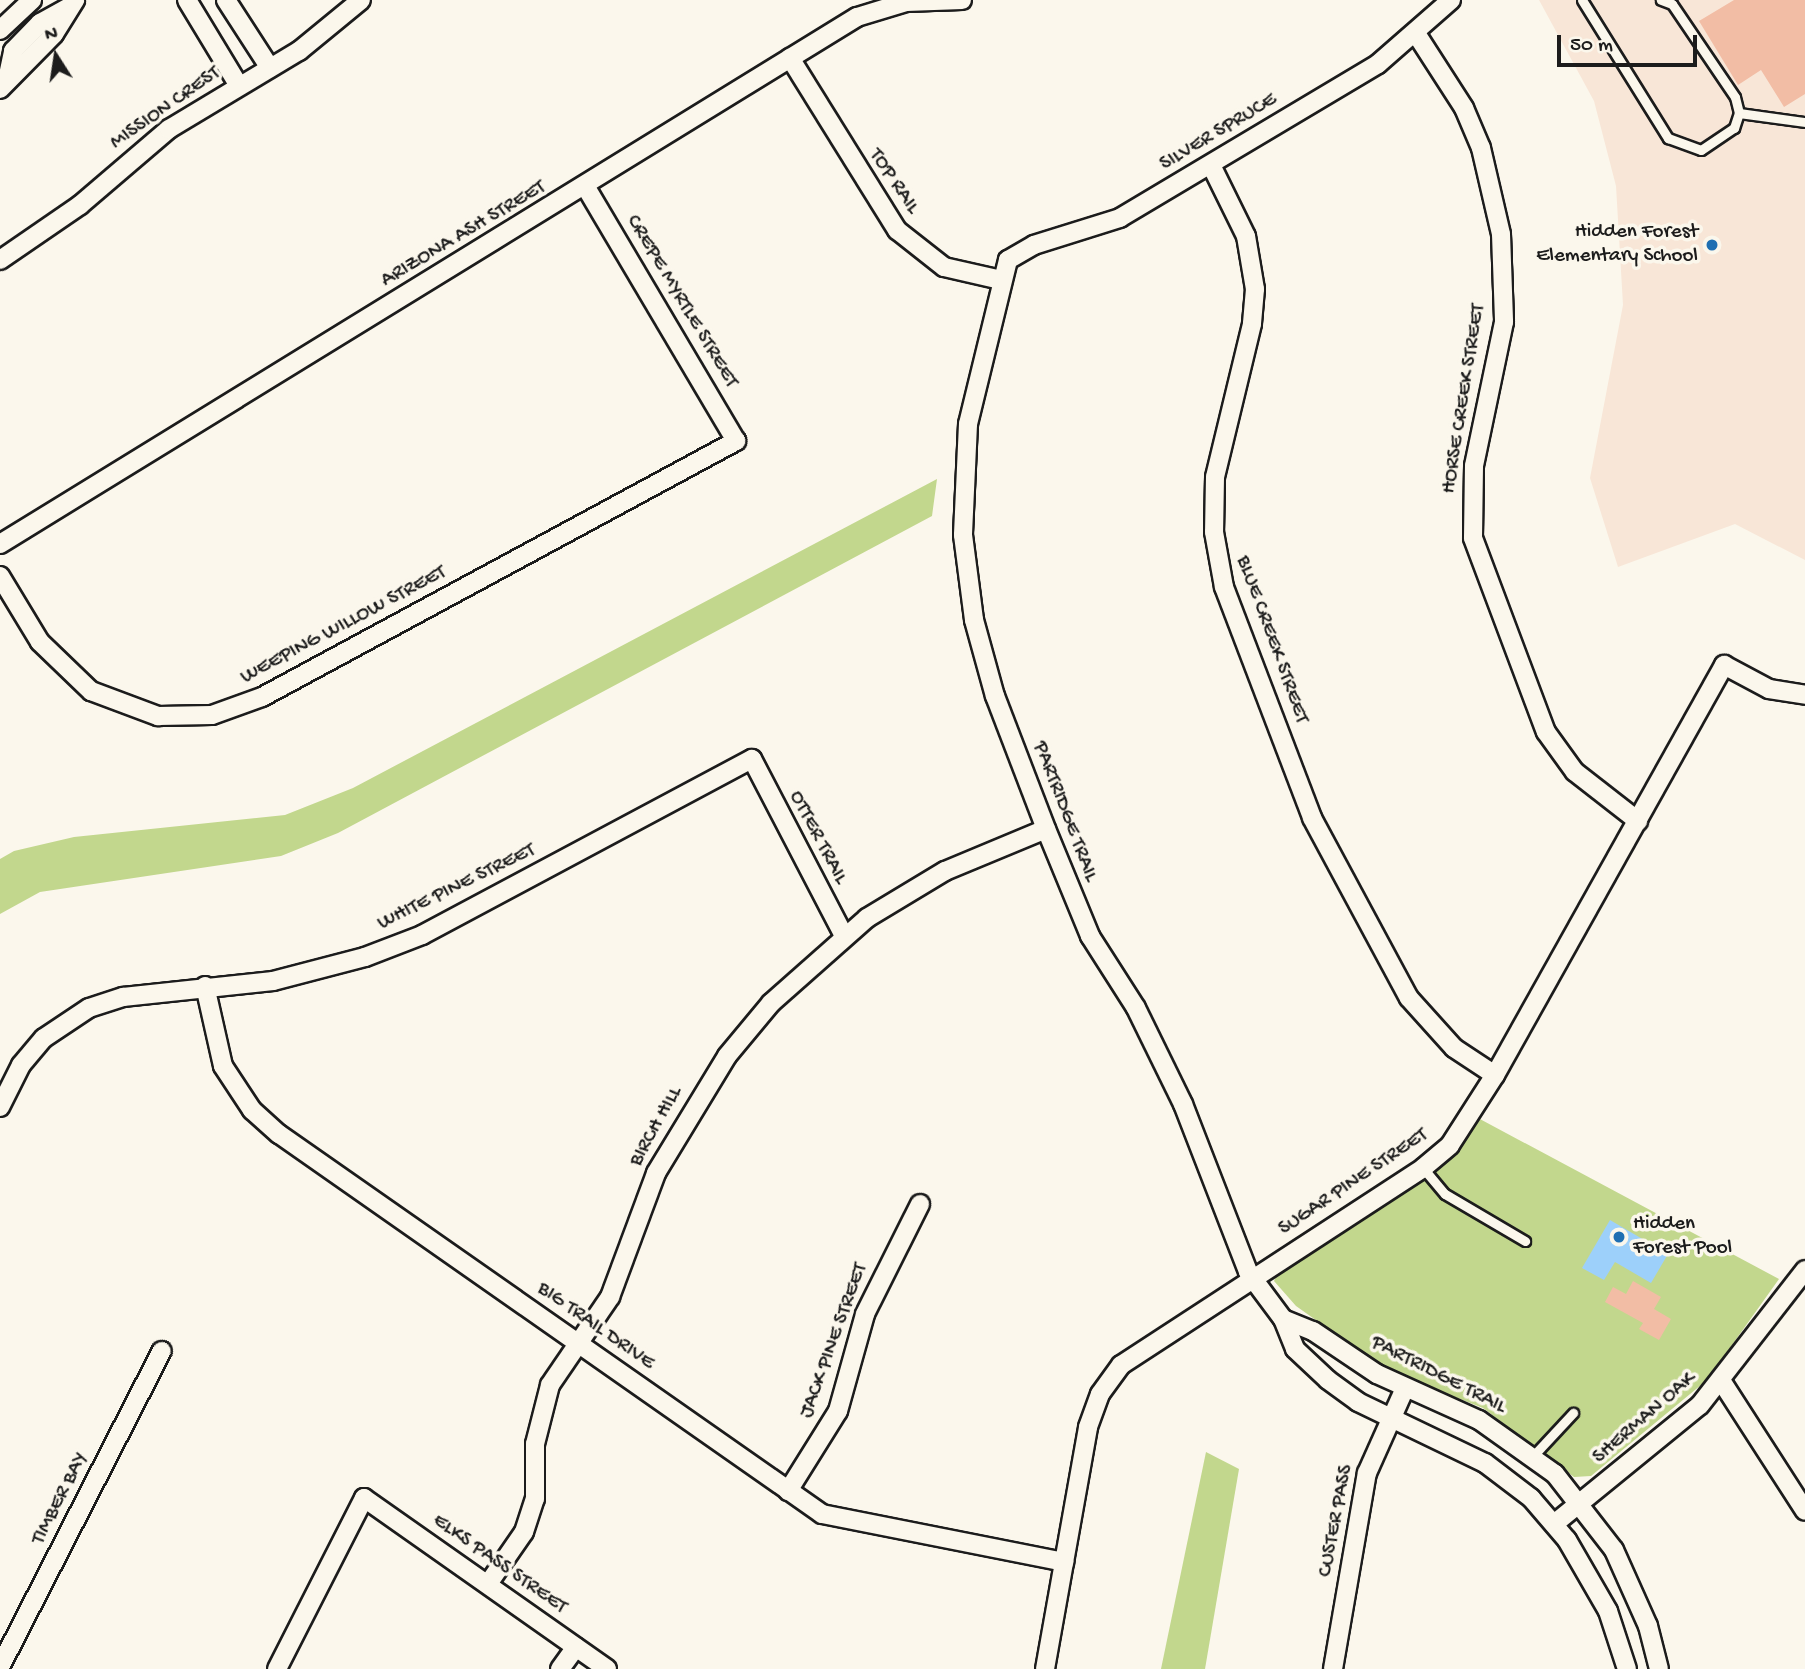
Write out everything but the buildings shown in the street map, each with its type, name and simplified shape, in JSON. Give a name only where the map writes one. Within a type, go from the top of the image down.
[{"type":"street","points":[[0,30],[32,0]]},
{"type":"street","points":[[187,0],[239,86]]},
{"type":"street","points":[[226,0],[270,68]]},
{"type":"street","name":"MISSION CREST","points":[[0,260],[80,205],[169,129],[270,68],[361,0]]},
{"type":"street","name":"ARIZONA ASH STREET","points":[[0,544],[872,10],[906,2],[962,0]]},
{"type":"street","name":"SILVER SPRUCE","points":[[1001,280],[1018,251],[1120,218],[1211,165],[1417,35],[1451,0]]},
{"type":"street","points":[[2,81],[13,51],[40,23],[73,4]]},
{"type":"street","name":"HORSE CREEK STREET","points":[[1417,35],[1464,108],[1480,148],[1502,234],[1504,322],[1474,466],[1473,538],[1546,732],[1575,772],[1637,821]]},
{"type":"street","name":"TOP RAIL","points":[[790,58],[897,230],[944,267],[1001,280]]},
{"type":"street","name":"BLUE CREEK STREET","points":[[1211,165],[1246,236],[1255,289],[1252,324],[1215,477],[1214,532],[1224,587],[1312,818],[1409,998],[1437,1033],[1495,1075]]},
{"type":"street","name":"CREPE MYRTLE STREET","points":[[586,187],[736,441]]},
{"type":"street","name":"PARTRIDGE TRAIL","points":[[1001,280],[968,424],[963,535],[974,620],[995,696],[1090,936],[1136,1008],[1183,1104],[1233,1242],[1252,1278],[1283,1320],[1295,1349],[1328,1380],[1391,1417],[1485,1463],[1531,1498],[1554,1524],[1608,1612],[1627,1669]]},
{"type":"street","name":"WEEPING WILLOW STREET","points":[[0,576],[40,642],[91,691],[158,716],[212,715],[262,697],[736,441]]},
{"type":"street","name":"SUGAR PINE STREET","points":[[1045,1669],[1088,1427],[1100,1394],[1140,1350],[1423,1168],[1450,1145],[1495,1075],[1724,665],[1769,689],[1805,695]]},
{"type":"street","name":"OTTER TRAIL","points":[[752,759],[844,936]]},
{"type":"street","name":"WHITE PINE STREET","points":[[0,1107],[21,1065],[73,1016],[123,997],[324,970],[422,935],[752,759]]},
{"type":"street","name":"BIRCH HILL","points":[[488,1584],[524,1532],[535,1499],[538,1426],[550,1385],[610,1297],[656,1173],[688,1112],[771,1003],[844,936],[911,889],[1046,829]]},
{"type":"street","name":"BIG TRAIL DRIVE","points":[[205,986],[216,1049],[252,1110],[822,1514],[856,1524],[1064,1562]]},
{"type":"street","name":"JACK PINE STREET","points":[[788,1491],[838,1411],[865,1314],[920,1204]]},
{"type":"street","name":"SHERMAN OAK","points":[[1554,1524],[1670,1433],[1721,1382],[1805,1270]]},
{"type":"street","name":"PARTRIDGE TRAIL","points":[[1283,1320],[1312,1331],[1405,1388],[1479,1420],[1532,1456],[1582,1502],[1635,1592],[1659,1669]]},
{"type":"street","name":"TIMBER BAY","points":[[0,1667],[162,1351]]},
{"type":"street","points":[[1721,1382],[1805,1511]]},
{"type":"street","name":"CUSTER PASS","points":[[1333,1669],[1367,1473],[1405,1388]]},
{"type":"street","name":"ELKS PASS STREET","points":[[276,1669],[364,1497],[607,1669]]},
{"type":"street","points":[[560,1669],[576,1647]]},
{"type":"lane","points":[[1583,0],[1668,138],[1701,150],[1734,128],[1739,113],[1735,97],[1672,4],[1661,0]]},
{"type":"lane","points":[[1739,113],[1805,122]]},
{"type":"lane","points":[[1423,1168],[1445,1194],[1525,1241]]},
{"type":"lane","points":[[1532,1456],[1573,1413]]},
{"type":"shaded area","name":"Hidden Forest Elementary School","points":[[1539,0],[1805,0],[1805,560],[1735,524],[1618,567],[1590,478],[1623,305],[1616,186],[1594,101]]},
{"type":"green space","points":[[937,479],[932,516],[338,833],[281,856],[40,892],[0,914],[0,859],[14,851],[74,837],[285,815],[353,788]]},
{"type":"green space","points":[[1478,1118],[1779,1279],[1707,1380],[1591,1476],[1574,1477],[1483,1408],[1401,1376],[1296,1306],[1274,1281],[1279,1270],[1453,1151]]},
{"type":"green space","points":[[1206,1452],[1239,1469],[1205,1669],[1161,1669]]},
{"type":"water","name":"Hidden Forest Pool","points":[[1610,1220],[1668,1254],[1651,1283],[1615,1262],[1604,1280],[1582,1268]]},
{"type":"place","name":"Hidden Forest Elementary School","points":[[1712,245]]},
{"type":"place","name":"Hidden Forest Pool","points":[[1619,1237]]}]
